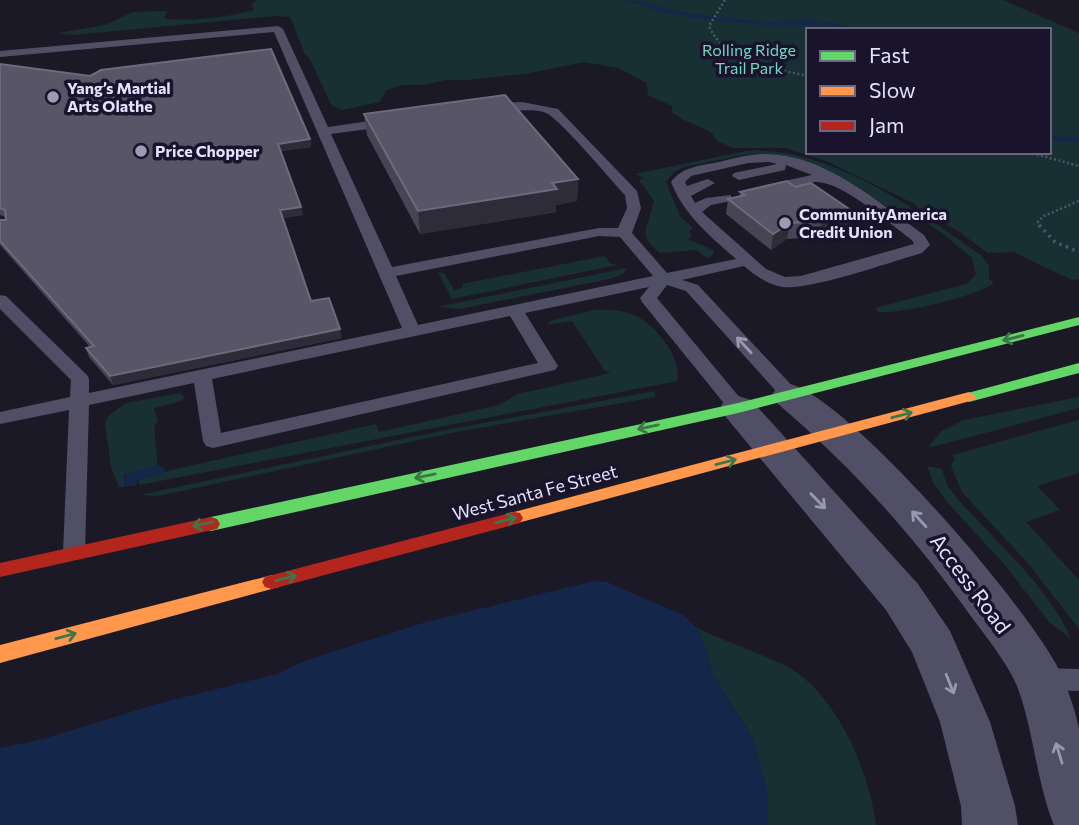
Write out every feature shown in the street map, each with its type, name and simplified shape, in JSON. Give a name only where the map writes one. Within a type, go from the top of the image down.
[{"type":"street","name":"West Santa Fe Street","points":[[0,570],[738,408],[1079,321]]},
{"type":"street","name":"West Santa Fe Street","points":[[0,654],[1079,368]]},
{"type":"street","name":"Access Road","points":[[790,395],[836,433],[944,546],[996,615],[1059,680],[1079,818]]},
{"type":"street","points":[[738,408],[894,587],[933,645],[965,722],[988,806],[990,825]]},
{"type":"lane","points":[[0,54],[278,29],[413,333]]},
{"type":"lane","points":[[476,110],[517,104],[538,106],[554,112],[632,194],[634,208],[624,233]]},
{"type":"lane","points":[[325,131],[407,120]]},
{"type":"lane","points":[[748,159],[775,159],[799,165],[822,176],[919,238],[922,245],[917,250],[801,281],[783,282],[768,277],[748,261],[689,204],[678,182],[686,173],[748,159]]},
{"type":"lane","points":[[799,165],[749,183],[822,176]]},
{"type":"lane","points":[[696,186],[717,190],[706,202],[689,204],[696,186]]},
{"type":"lane","points":[[387,273],[599,232],[624,233],[664,279],[692,288],[790,395]]},
{"type":"lane","points":[[0,418],[748,261]]},
{"type":"lane","points":[[664,279],[648,298],[738,408]]},
{"type":"lane","points":[[0,300],[80,379],[74,552]]},
{"type":"lane","points":[[202,376],[213,441],[549,366],[515,311]]},
{"type":"path","points":[[724,0],[709,26],[711,38],[733,53],[756,63],[806,76]]},
{"type":"path","points":[[1035,154],[1079,166]]},
{"type":"path","points":[[1079,201],[1044,216],[1038,222],[1041,230],[1050,239],[1079,252]]},
{"type":"green space","name":"Rolling Ridge Trail Park","points":[[257,0],[1003,0],[1079,33],[1079,279],[1072,280],[1013,252],[988,253],[958,231],[921,211],[915,204],[826,161],[785,148],[733,148],[717,141],[711,132],[672,112],[672,106],[648,95],[647,83],[618,68],[584,62],[530,73],[403,85],[386,90],[380,102],[342,110],[332,106],[309,57],[305,54],[290,17],[276,16],[72,35],[58,33],[105,25],[133,12],[167,11],[164,19],[198,19],[254,10],[251,4]]},
{"type":"green space","points":[[746,151],[777,152],[808,158],[871,184],[930,219],[982,256],[989,265],[989,278],[994,283],[971,294],[937,304],[878,312],[875,308],[966,284],[976,275],[972,258],[942,233],[904,208],[889,208],[856,186],[795,158],[769,154],[744,155],[684,167],[674,172],[666,182],[680,216],[693,228],[689,231],[692,235],[688,239],[715,251],[712,256],[707,258],[696,250],[660,253],[649,243],[645,233],[654,201],[639,180],[644,178],[635,174]]},
{"type":"green space","points":[[605,256],[610,263],[617,265],[452,299],[438,272],[444,273],[454,290],[463,288],[462,284]]},
{"type":"green space","points":[[627,268],[623,274],[610,279],[459,309],[437,307]]},
{"type":"green space","points":[[594,310],[622,311],[653,328],[672,354],[678,373],[677,381],[139,485],[139,479],[158,473],[376,424],[379,432],[499,405],[518,394],[611,373],[605,371],[572,321],[546,325],[553,320]]},
{"type":"green space","points":[[654,391],[656,397],[456,432],[158,496],[140,495],[431,433]]},
{"type":"green space","points":[[180,393],[184,397],[182,401],[154,408],[158,421],[154,427],[158,468],[124,475],[125,487],[119,487],[111,467],[105,424],[108,416],[126,403]]},
{"type":"green space","points":[[1079,397],[1079,408],[928,448],[941,431],[964,420]]},
{"type":"green space","points":[[1079,420],[1079,473],[1037,486],[1060,510],[1026,522],[1079,580],[1079,629],[1027,562],[962,492],[951,466],[955,458],[952,455]]},
{"type":"green space","points":[[927,466],[942,469],[947,485],[956,497],[1035,582],[1062,620],[1071,639],[1049,622],[1004,564],[946,501],[933,482]]},
{"type":"green space","points":[[697,628],[786,666],[804,678],[821,695],[848,735],[858,758],[876,825],[767,825],[768,795],[754,741],[711,671]]},
{"type":"water","points":[[594,581],[607,582],[683,615],[697,628],[711,671],[754,741],[768,795],[767,825],[0,825],[0,748],[43,739],[160,703],[277,674],[307,660],[426,622]]},
{"type":"building","points":[[271,49],[310,139],[278,144],[301,207],[280,210],[311,301],[329,298],[340,329],[110,376],[86,348],[94,346],[0,241],[0,220],[6,220],[5,210],[0,208],[0,64],[90,76],[101,70]]},
{"type":"building","points":[[505,95],[578,179],[552,183],[557,189],[418,211],[364,114]]},
{"type":"building","points":[[787,181],[795,187],[811,183],[852,211],[822,221],[790,223],[773,234],[728,199],[745,195],[740,192]]},
{"type":"waterway","points":[[628,0],[661,10],[723,20],[779,24],[822,23],[842,28]]},
{"type":"waterway","points":[[1051,138],[1079,140]]},
{"type":"waterway","points":[[131,483],[131,477],[158,470]]},
{"type":"traffic: fast","points":[[211,524],[738,408],[1079,321]]},
{"type":"traffic: fast","points":[[969,397],[1079,368]]},
{"type":"traffic: slow","points":[[514,518],[969,397]]},
{"type":"traffic: slow","points":[[0,654],[272,582]]},
{"type":"traffic: jam","points":[[272,582],[514,518]]},
{"type":"traffic: jam","points":[[0,570],[211,524]]},
{"type":"place","name":"Yang’s Martial Arts Olathe","points":[[53,97]]},
{"type":"place","name":"Price Chopper","points":[[141,151]]},
{"type":"place","name":"CommunityAmerica Credit Union","points":[[785,223]]}]
